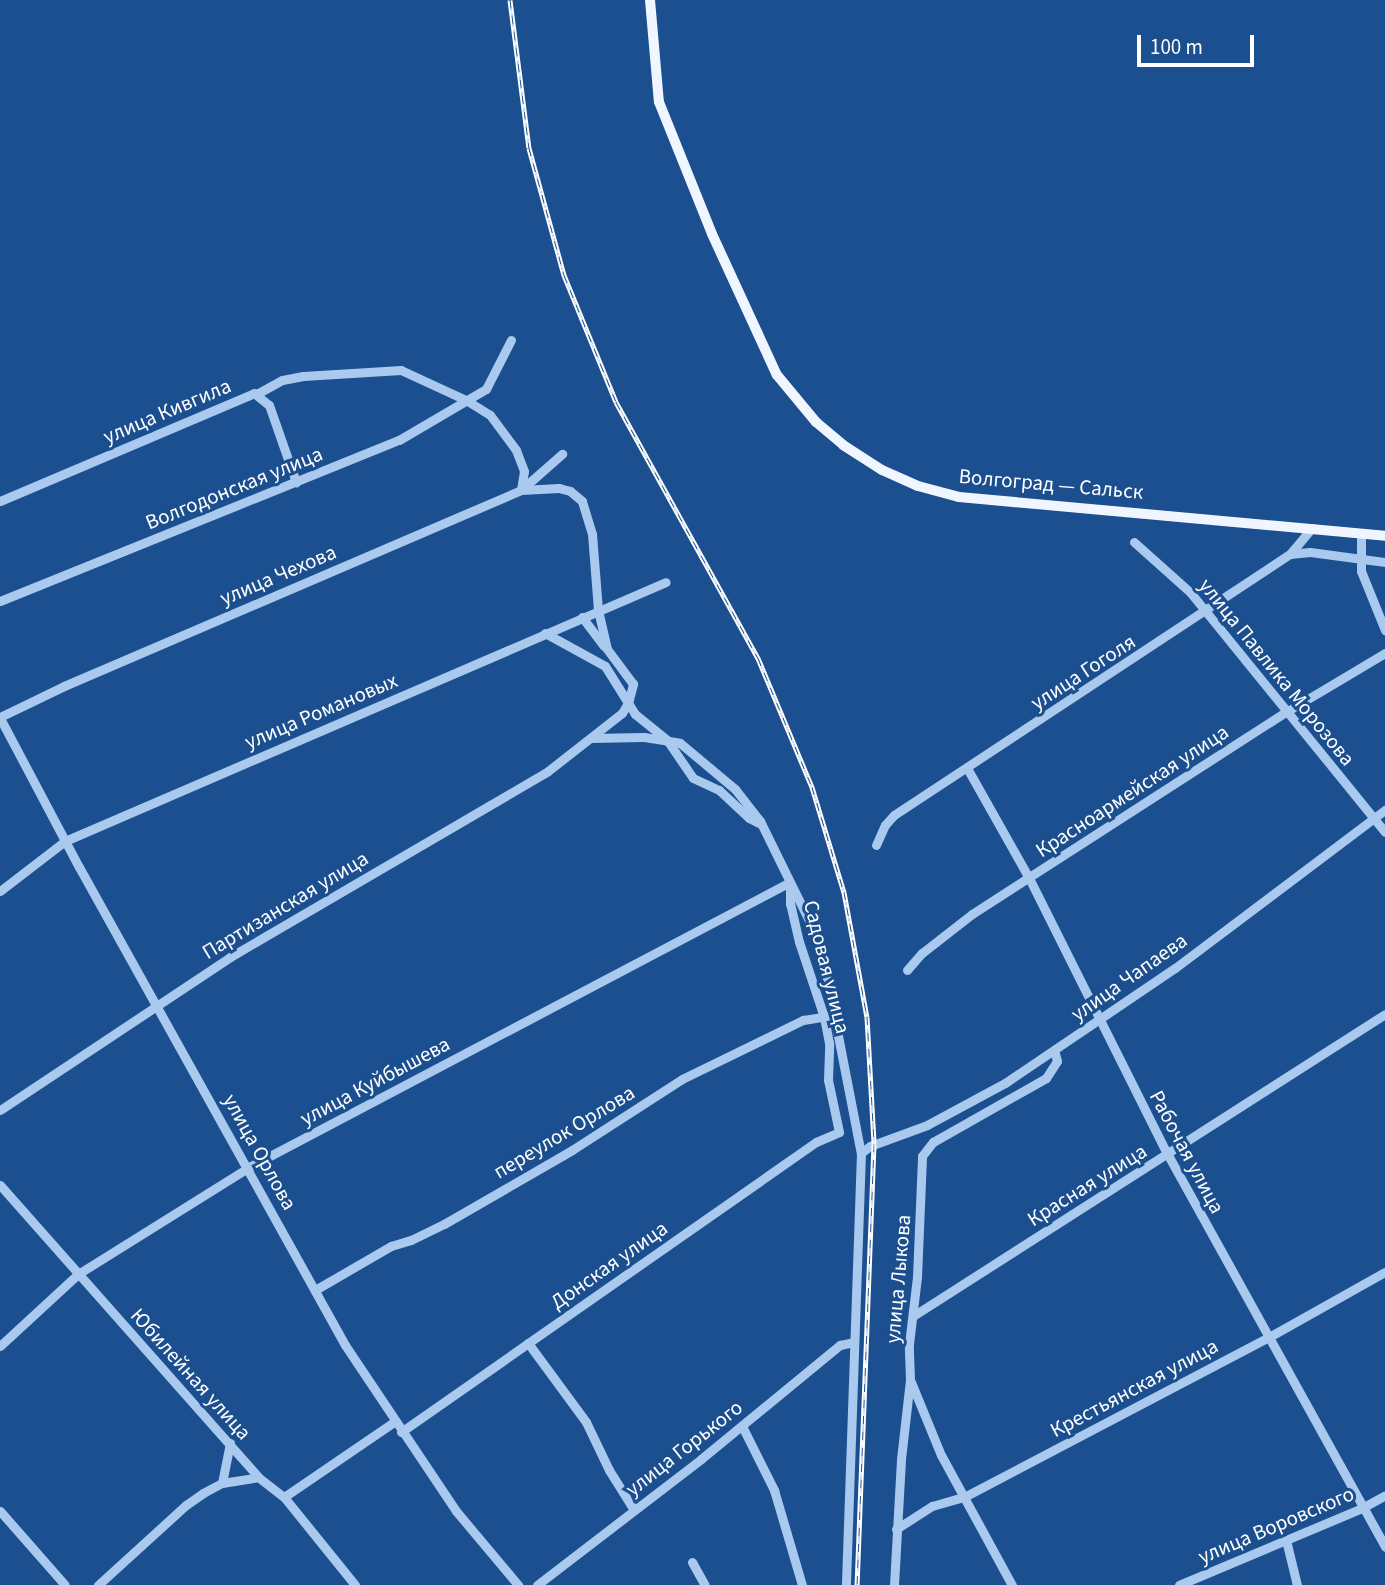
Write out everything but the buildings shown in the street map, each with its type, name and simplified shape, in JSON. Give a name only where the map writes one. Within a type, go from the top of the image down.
[{"type":"main road","name":"Волгоград — Сальск","points":[[650,0],[659,102],[712,234],[777,374],[816,422],[843,445],[882,470],[918,486],[959,497],[1385,536]]},
{"type":"street","points":[[472,398],[493,379],[511,340]]},
{"type":"street","points":[[257,394],[282,380],[388,369],[411,373],[472,398],[500,424],[516,450],[524,471],[521,490],[559,488],[570,491],[582,501],[592,534],[597,610],[607,649]]},
{"type":"street","name":"улица Кивгила","points":[[0,501],[249,394],[257,394],[269,405],[296,482]]},
{"type":"street","name":"Волгодонская улица","points":[[0,601],[399,440],[472,398]]},
{"type":"street","name":"улица Чехова","points":[[0,718],[89,675],[521,490],[562,454]]},
{"type":"street","name":"улица Гоголя","points":[[876,845],[885,824],[894,815],[1290,554],[1312,528]]},
{"type":"street","points":[[1362,534],[1361,571],[1385,629]]},
{"type":"street","name":"улица Павлика Морозова","points":[[1134,542],[1179,579],[1385,832]]},
{"type":"street","points":[[1290,554],[1310,552],[1385,562]]},
{"type":"street","name":"улица Романовых","points":[[0,891],[65,841],[666,582]]},
{"type":"street","points":[[582,617],[633,684],[628,703]]},
{"type":"street","points":[[545,633],[605,666],[642,723],[667,740],[693,778],[719,790],[749,818],[764,827]]},
{"type":"street","name":"Красноармейская улица","points":[[907,970],[922,953],[972,914],[1286,712],[1385,653]]},
{"type":"street","name":"Партизанская улица","points":[[0,1110],[308,910],[548,771],[622,713],[628,703]]},
{"type":"street","name":"улица Орлова","points":[[0,718],[65,841],[249,1167],[315,1290],[394,1422],[456,1511],[518,1585]]},
{"type":"street","points":[[591,738],[644,737],[680,743],[750,805],[764,827],[790,882]]},
{"type":"street","name":"Рабочая улица","points":[[968,768],[1029,878],[1168,1155],[1385,1547]]},
{"type":"street","name":"улица Чапаева","points":[[861,1153],[874,1144],[927,1125],[958,1110],[1054,1050],[1175,968],[1385,810]]},
{"type":"street","name":"Садовая улица","points":[[790,882],[820,943],[861,1153],[846,1585]]},
{"type":"street","name":"Садовая улица","points":[[790,882],[790,904],[799,942],[824,1017],[829,1044],[828,1080],[839,1132]]},
{"type":"street","name":"улица Куйбышева","points":[[0,1346],[78,1274],[249,1167],[790,882]]},
{"type":"street","name":"переулок Орлова","points":[[315,1290],[379,1252],[444,1224],[572,1150],[682,1079],[803,1020],[836,1014]]},
{"type":"street","name":"Красная улица","points":[[913,1315],[1168,1155],[1385,1014]]},
{"type":"street","name":"улица Лыкова","points":[[894,1585],[896,1528],[910,1380],[909,1344],[923,1188],[922,1156],[933,1142],[1046,1078],[1057,1061],[1054,1050]]},
{"type":"street","name":"Донская улица","points":[[401,1432],[816,1142],[839,1132]]},
{"type":"street","name":"Юбилейная улица","points":[[0,1185],[258,1477],[284,1497],[355,1585]]},
{"type":"street","name":"Крестьянская улица","points":[[896,1528],[932,1506],[966,1496],[1269,1337],[1385,1272]]},
{"type":"street","name":"улица Горького","points":[[537,1585],[742,1426],[840,1345],[854,1342]]},
{"type":"street","points":[[528,1343],[586,1422],[609,1470],[634,1510]]},
{"type":"street","points":[[910,1380],[941,1455],[966,1496],[1012,1585]]},
{"type":"street","points":[[284,1497],[394,1422]]},
{"type":"street","points":[[742,1426],[775,1490],[802,1585]]},
{"type":"street","points":[[222,1483],[230,1443]]},
{"type":"street","points":[[98,1585],[186,1505],[222,1483],[258,1477]]},
{"type":"street","name":"улица Воровского","points":[[1179,1585],[1362,1508],[1385,1495]]},
{"type":"street","points":[[0,1511],[65,1585]]},
{"type":"street","points":[[1286,1540],[1297,1585]]},
{"type":"street","points":[[692,1562],[705,1585]]},
{"type":"railway","points":[[510,0],[529,148],[564,275],[616,402],[758,658],[812,787],[844,892],[867,1017],[874,1144],[857,1585]]}]
